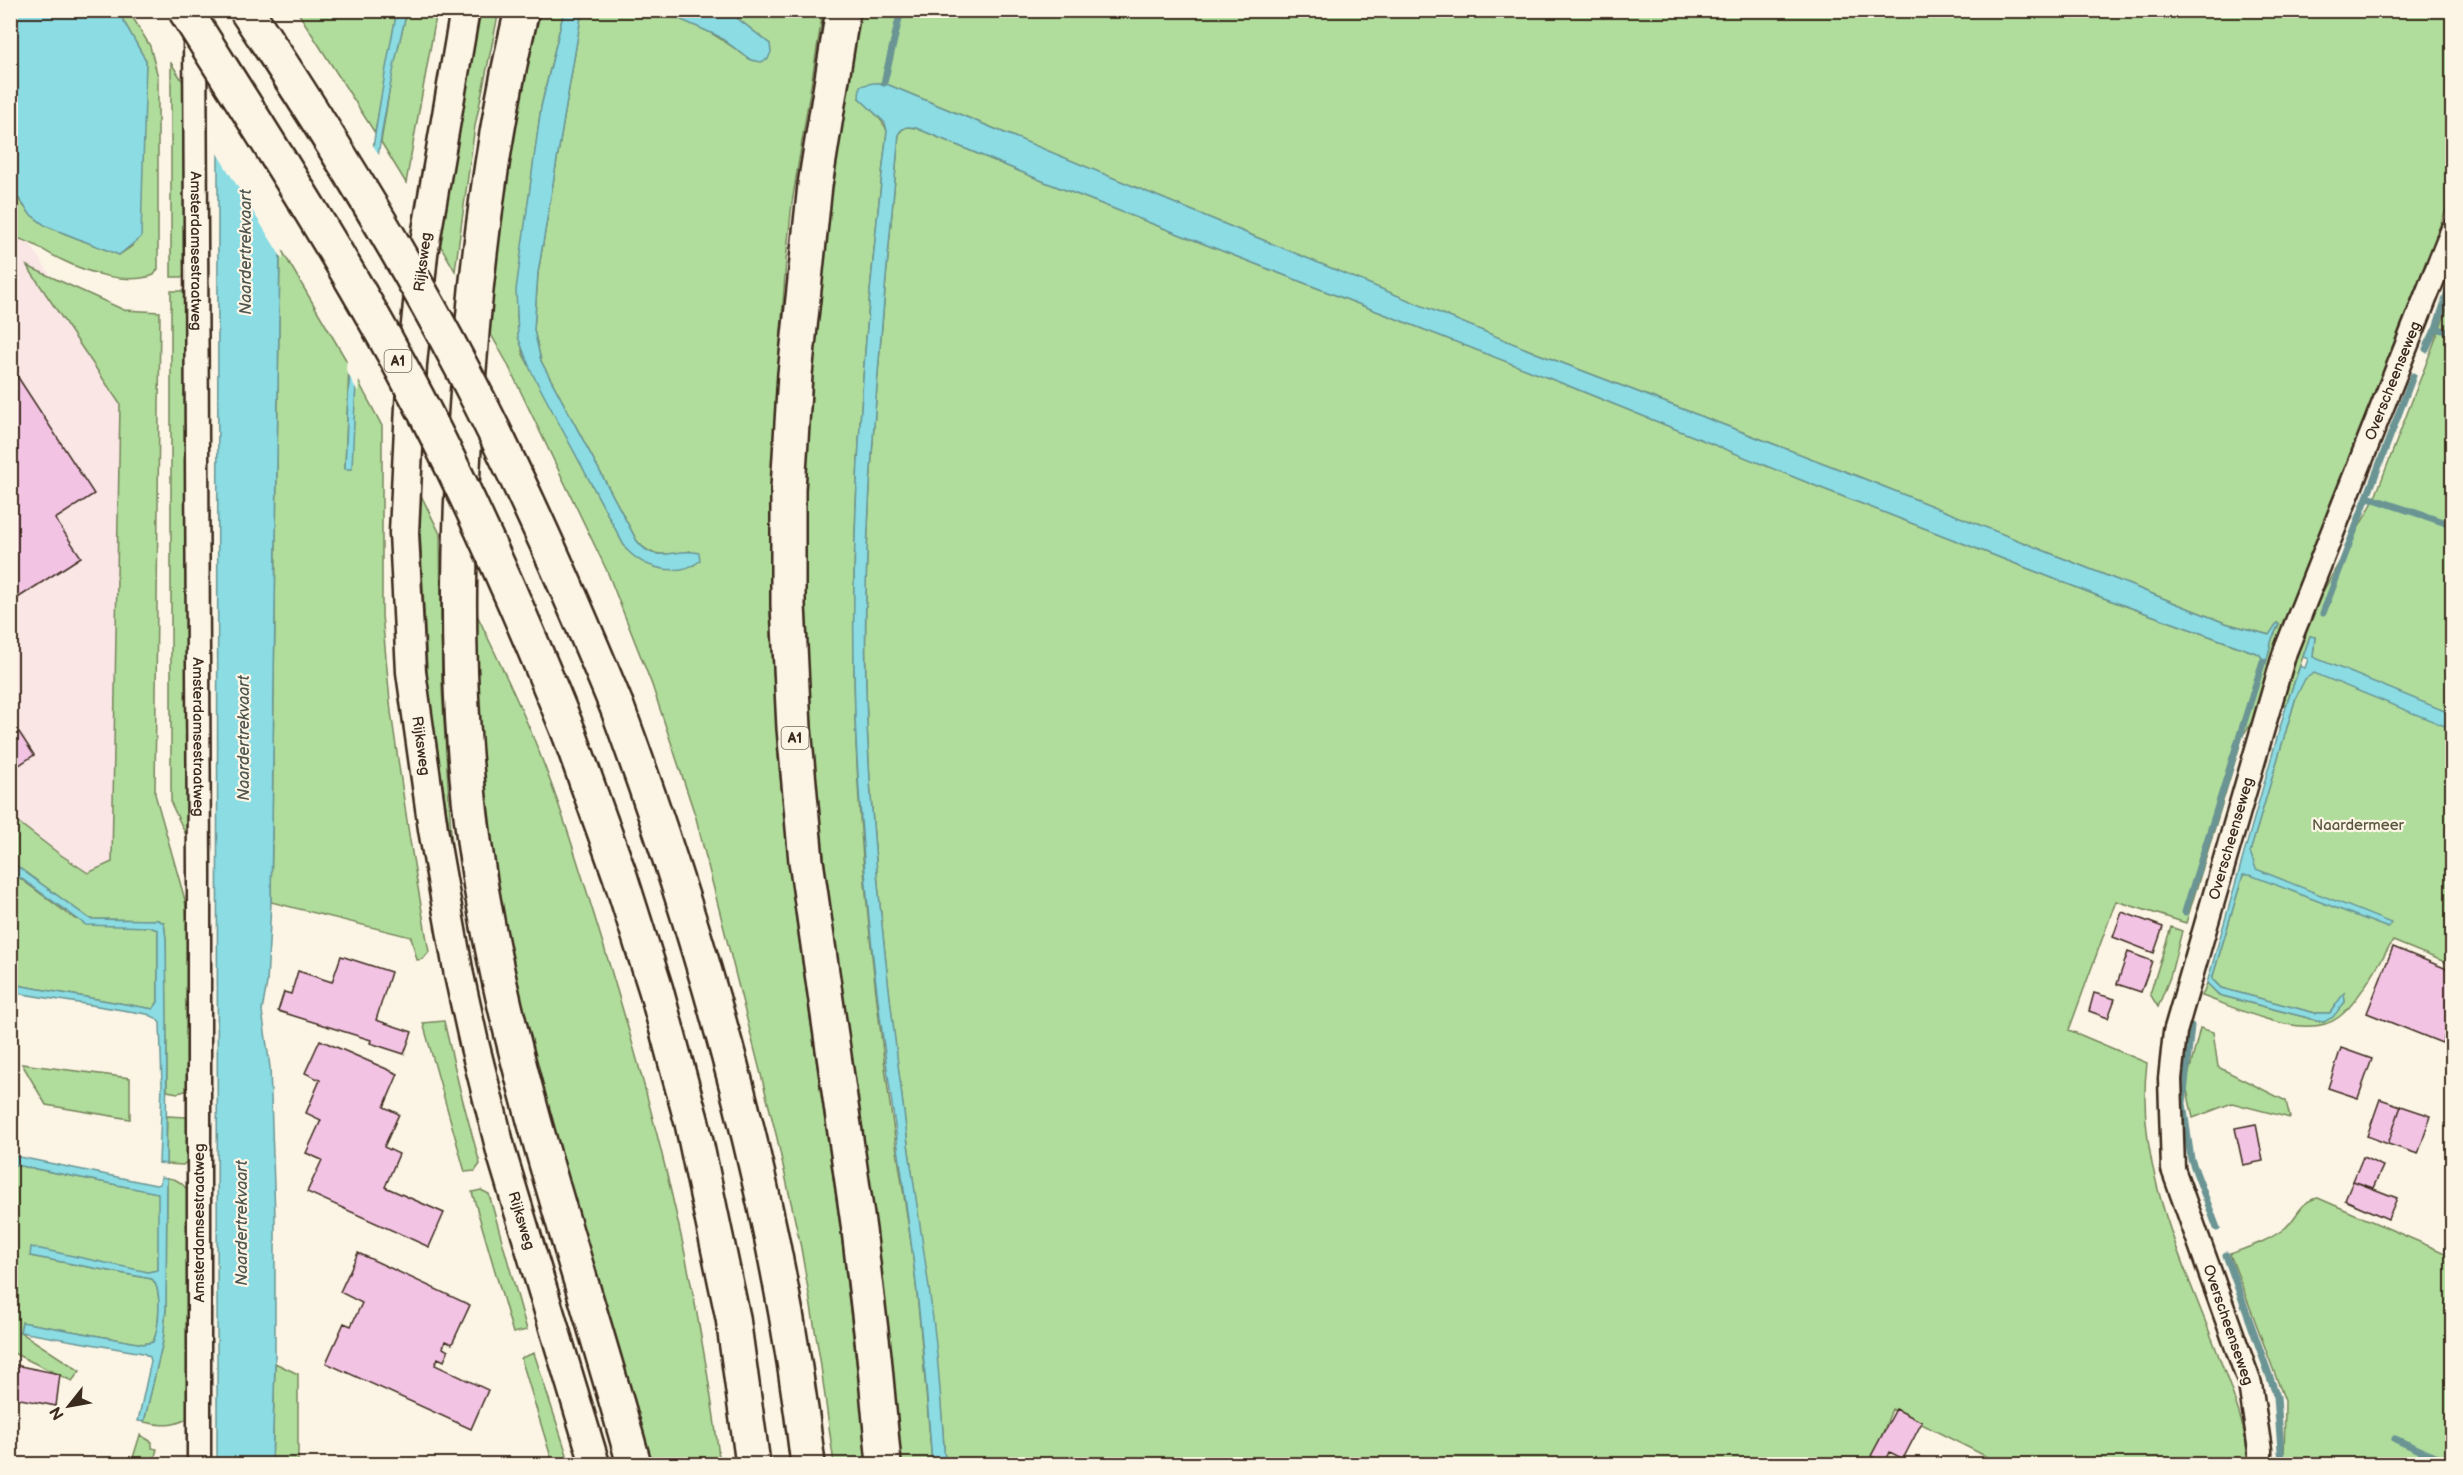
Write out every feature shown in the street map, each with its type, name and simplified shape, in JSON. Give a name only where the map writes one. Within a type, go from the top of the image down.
[{"type":"highway","name":"A1","points":[[185,10],[293,182],[371,312],[402,369],[441,443],[504,578],[569,733],[624,887],[656,990],[692,1123],[733,1318],[753,1464]]},
{"type":"highway","points":[[246,10],[399,253],[464,371],[546,541],[617,707],[657,816],[700,951],[742,1110],[787,1323],[808,1464]]},
{"type":"highway","points":[[522,10],[493,157],[475,284],[459,557],[460,671],[464,735],[477,862],[520,1075],[550,1184],[634,1464]]},
{"type":"highway","name":"A1","points":[[843,10],[815,185],[795,374],[788,489],[789,605],[794,728],[807,861],[861,1241],[884,1464]]},
{"type":"main road","name":"Rijksweg","points":[[465,10],[423,254],[412,364],[404,533],[411,672],[432,829],[474,1043],[502,1155],[596,1464]]},
{"type":"street","name":"Amsterdamsestraatweg","points":[[195,10],[200,871],[199,1464]]},
{"type":"street","name":"Overscheenseweg","points":[[2260,1464],[2250,1384],[2173,1169],[2170,1079],[2175,1032],[2285,652],[2452,231]]},
{"type":"shaded area","points":[[10,212],[124,392],[126,852],[96,884],[11,837]]},
{"type":"green space","points":[[639,10],[675,17],[702,28],[751,60],[770,44],[728,11],[823,11],[792,203],[786,261],[771,511],[770,610],[778,757],[796,919],[839,1217],[868,1464],[834,1464],[820,1359],[801,1248],[777,1138],[696,818],[652,685],[607,571],[506,361],[485,324],[501,203],[536,11],[564,11],[541,107],[517,290],[517,318],[523,354],[626,549],[650,565],[672,569],[694,565],[690,551],[655,553],[642,547],[637,541],[541,361],[534,330],[538,273],[582,11]]},
{"type":"green space","points":[[118,11],[129,11],[150,46],[158,77],[158,269],[154,275],[132,279],[108,276],[72,265],[32,243],[11,237],[10,188],[30,214],[46,226],[119,255],[132,246],[146,61]]},
{"type":"green space","points":[[297,11],[397,11],[375,133]]},
{"type":"green space","points":[[407,11],[437,11],[406,183],[381,142],[393,67]]},
{"type":"green space","points":[[477,11],[499,11],[475,126],[455,271],[438,241]]},
{"type":"green space","points":[[860,11],[2452,11],[2452,195],[2335,493],[2261,708],[2243,735],[2186,923],[2116,901],[2069,1030],[2147,1063],[2145,1101],[2148,1138],[2164,1212],[2238,1408],[2245,1436],[2248,1464],[2001,1464],[1892,1409],[1871,1464],[945,1464],[935,1344],[885,954],[872,811],[866,684],[868,526],[872,448],[899,133],[903,129],[916,128],[1045,182],[1564,384],[1816,486],[2101,597],[2259,654],[2266,662],[2272,639],[2279,625],[2277,623],[2270,635],[2225,623],[1857,476],[1536,353],[884,83],[875,83],[864,90],[859,98],[879,118],[887,131],[871,276],[856,495],[855,715],[867,906],[883,1050],[915,1277],[932,1464],[901,1464],[823,852],[813,745],[807,639],[805,560],[807,482],[816,324],[835,166]]},
{"type":"green space","points":[[171,63],[187,88],[188,277],[171,277]]},
{"type":"green space","points":[[280,247],[349,365],[345,468],[351,469],[356,377],[382,426],[382,615],[391,712],[429,952],[423,959],[417,960],[411,937],[271,902]]},
{"type":"green space","points":[[27,266],[124,310],[160,312],[155,794],[185,900],[190,939],[189,1090],[178,1093],[167,1091],[164,923],[158,920],[90,919],[11,862],[10,816],[88,873],[112,862],[120,404]]},
{"type":"green space","points":[[171,291],[187,291],[191,838],[186,835],[171,803]]},
{"type":"green space","name":"Naardermeer","points":[[2452,296],[2452,965],[2393,941],[2361,992],[2339,1017],[2325,1024],[2309,1026],[2272,1021],[2202,996],[2207,983],[2219,995],[2323,1022],[2345,1002],[2344,994],[2330,1013],[2315,1013],[2221,988],[2212,979],[2296,697],[2313,657],[2315,637],[2310,636],[2287,703],[2277,709],[2311,613],[2374,500]]},
{"type":"green space","points":[[418,489],[440,534],[442,690],[452,847],[428,689]]},
{"type":"green space","points":[[472,604],[524,716],[553,788],[608,960],[644,1084],[689,1273],[720,1464],[648,1464],[572,1210],[521,1017],[499,909],[484,779]]},
{"type":"green space","points":[[10,871],[75,919],[158,930],[158,1002],[153,1009],[11,984]]},
{"type":"green space","points":[[2171,927],[2182,931],[2170,977],[2158,1007],[2150,994]]},
{"type":"green space","points":[[444,1021],[480,1164],[475,1171],[465,1172],[423,1023]]},
{"type":"green space","points":[[2200,1028],[2213,1032],[2218,1067],[2286,1101],[2290,1118],[2232,1103],[2193,1118],[2186,1085]]},
{"type":"green space","points":[[22,1064],[130,1078],[130,1119],[46,1105]]},
{"type":"green space","points":[[167,1116],[186,1117],[192,1123],[192,1157],[183,1165],[166,1164]]},
{"type":"green space","points":[[10,1164],[159,1193],[158,1270],[148,1272],[30,1256],[152,1279],[159,1300],[157,1328],[153,1342],[143,1344],[22,1322],[20,1332],[80,1371],[72,1381],[11,1352],[11,1249],[17,1251],[11,1242]]},
{"type":"green space","points":[[167,1178],[182,1184],[192,1197],[190,1417],[179,1423],[163,1425],[144,1422],[163,1341],[166,1309]]},
{"type":"green space","points":[[481,1190],[489,1194],[527,1330],[513,1333],[472,1192]]},
{"type":"green space","points":[[2318,1198],[2452,1256],[2452,1464],[2284,1464],[2285,1401],[2230,1254],[2279,1233],[2307,1202]]},
{"type":"green space","points":[[534,1353],[570,1464],[553,1464],[521,1358]]},
{"type":"green space","points":[[275,1363],[298,1374],[298,1464],[272,1464]]},
{"type":"green space","points":[[140,1435],[152,1442],[152,1448],[157,1449],[153,1464],[131,1464]]},
{"type":"water","points":[[10,11],[118,11],[146,61],[141,237],[119,255],[46,226],[30,214],[11,188]]},
{"type":"water","points":[[397,11],[407,11],[394,67],[374,181],[362,296],[352,469],[345,469],[351,353],[361,238],[376,124]]},
{"type":"water","points":[[564,11],[582,11],[538,273],[534,330],[541,361],[637,541],[644,549],[652,553],[699,553],[700,561],[681,569],[671,570],[651,566],[633,556],[626,549],[531,371],[518,337],[516,290],[541,107]]},
{"type":"water","points":[[648,11],[728,11],[770,44],[771,52],[768,59],[761,62],[751,60],[718,36],[677,18]]},
{"type":"water","points":[[884,83],[1536,353],[1857,476],[2225,623],[2269,635],[2277,623],[2279,624],[2272,639],[2266,663],[2259,654],[2101,597],[1816,486],[1564,384],[1045,182],[916,128],[904,128],[899,133],[872,448],[868,527],[866,684],[872,811],[885,954],[938,1368],[945,1464],[932,1464],[915,1277],[871,941],[856,738],[854,569],[856,495],[871,276],[887,131],[885,123],[859,98],[860,86]]},
{"type":"water","name":"Naardertrekvaart","points":[[218,147],[280,247],[271,902],[267,983],[262,1011],[270,1067],[275,1217],[272,1464],[217,1464]]},
{"type":"water","points":[[2310,636],[2315,637],[2313,657],[2452,714],[2452,729],[2314,673],[2305,679],[2296,697],[2250,852],[2256,869],[2391,923],[2388,928],[2250,875],[2243,875],[2212,979],[2221,988],[2315,1013],[2330,1013],[2344,993],[2345,1002],[2333,1017],[2324,1022],[2219,995],[2207,983],[2287,703],[2300,666],[2305,668],[2308,659],[2303,657]]},
{"type":"water","points":[[11,862],[90,919],[158,920],[164,923],[167,1017],[166,1164],[159,1163],[162,1085],[160,1023],[156,1018],[147,1014],[10,992],[11,984],[153,1009],[158,1002],[158,930],[149,927],[86,925],[11,871]]},
{"type":"water","points":[[10,1155],[156,1185],[160,1184],[161,1177],[167,1178],[166,1309],[163,1341],[144,1422],[138,1421],[150,1357],[143,1353],[20,1332],[22,1322],[143,1344],[153,1342],[157,1328],[159,1300],[152,1279],[30,1256],[31,1247],[148,1272],[158,1270],[158,1193],[11,1164]]},
{"type":"pier","points":[[212,10],[278,10],[283,260],[215,150]]},
{"type":"pier","points":[[371,142],[382,160],[371,227],[358,392],[346,370],[359,216]]},
{"type":"building","points":[[10,365],[94,494],[55,519],[81,557],[10,603]]},
{"type":"building","points":[[19,732],[34,755],[10,771],[10,738]]},
{"type":"building","points":[[2122,912],[2163,927],[2154,953],[2113,937]]},
{"type":"building","points":[[2393,947],[2452,971],[2452,1016],[2442,1043],[2367,1013]]},
{"type":"building","points":[[2128,952],[2152,961],[2141,992],[2117,984]]},
{"type":"building","points":[[341,956],[391,972],[376,1020],[412,1032],[404,1054],[370,1043],[371,1040],[278,1011],[284,992],[291,994],[298,971],[332,982]]},
{"type":"building","points":[[2094,993],[2115,999],[2108,1018],[2089,1011]]},
{"type":"building","points":[[320,1040],[398,1074],[384,1107],[399,1114],[384,1147],[399,1154],[385,1187],[444,1213],[429,1247],[307,1192],[322,1160],[306,1153],[321,1120],[306,1113],[320,1080],[305,1073]]},
{"type":"building","points":[[2341,1048],[2372,1059],[2358,1098],[2328,1088]]},
{"type":"building","points":[[2380,1099],[2401,1106],[2388,1144],[2367,1136]]},
{"type":"building","points":[[2401,1106],[2431,1116],[2418,1154],[2388,1144]]},
{"type":"building","points":[[2256,1124],[2263,1161],[2243,1165],[2235,1128]]},
{"type":"building","points":[[2363,1157],[2383,1166],[2373,1188],[2353,1181]]},
{"type":"building","points":[[2353,1181],[2397,1198],[2388,1219],[2345,1200]]},
{"type":"building","points":[[358,1253],[470,1305],[452,1344],[445,1341],[443,1348],[448,1351],[444,1361],[438,1358],[435,1365],[488,1390],[471,1429],[326,1363],[344,1323],[351,1326],[362,1303],[340,1292]]},
{"type":"building","points":[[10,1364],[60,1374],[56,1406],[10,1397]]},
{"type":"building","points":[[1896,1409],[1922,1422],[1903,1459],[1890,1452],[1885,1463],[1871,1456]]},
{"type":"waterway","points":[[884,83],[901,10]]},
{"type":"waterway","points":[[2426,349],[2436,328],[2450,286]]},
{"type":"waterway","points":[[2436,328],[2452,333]]},
{"type":"waterway","points":[[2323,613],[2413,376]]},
{"type":"waterway","points":[[2368,497],[2452,525]]},
{"type":"waterway","points":[[2185,912],[2263,661]]},
{"type":"waterway","points":[[2191,1026],[2183,1103],[2191,1159],[2217,1228]]},
{"type":"waterway","points":[[2448,1249],[2452,1251]]},
{"type":"waterway","points":[[2226,1255],[2277,1397],[2282,1464]]},
{"type":"waterway","points":[[2395,1439],[2451,1464]]}]
